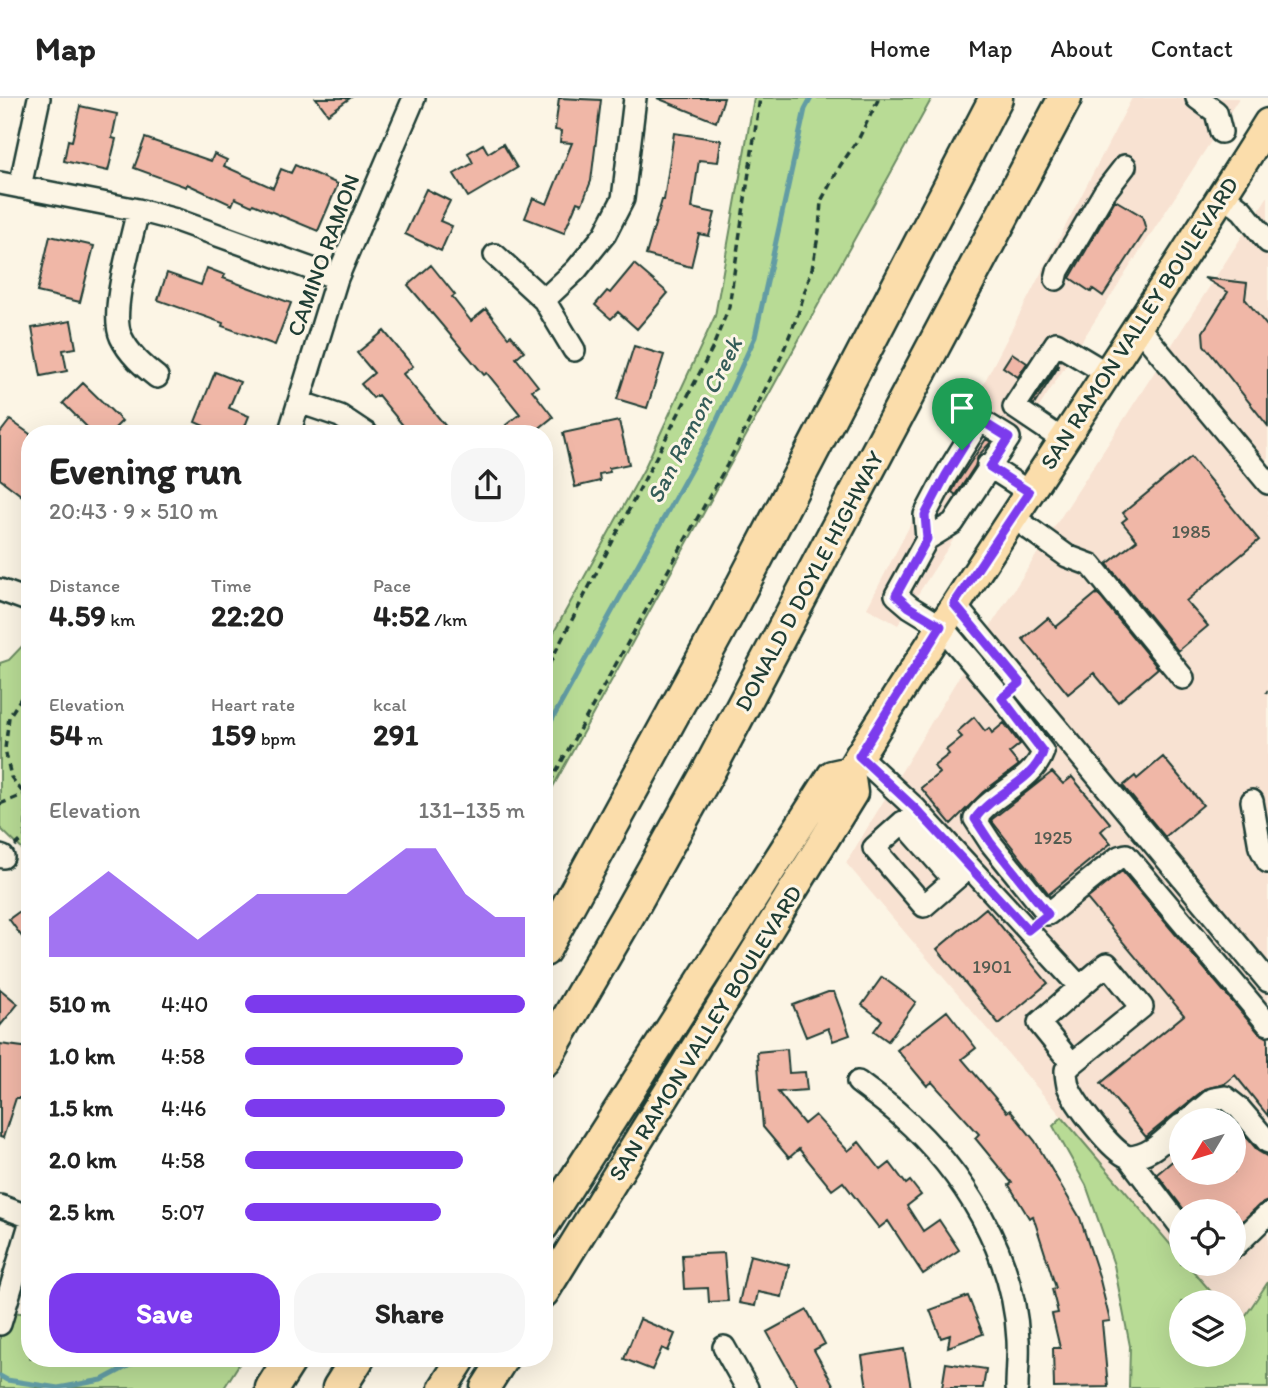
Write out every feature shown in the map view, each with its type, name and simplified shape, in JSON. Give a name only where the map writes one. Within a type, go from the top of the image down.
[{"type":"highway","points":[[553,934],[716,637],[996,98]]},
{"type":"highway","name":"DONALD D DOYLE HIGHWAY","points":[[553,1045],[708,772],[1065,98]]},
{"type":"highway","points":[[272,1388],[285,1367]]},
{"type":"highway","points":[[339,1388],[352,1367]]},
{"type":"main road","name":"SAN RAMON VALLEY BOULEVARD","points":[[553,1212],[832,775],[854,763],[948,615],[1139,328],[1226,190],[1265,135]]},
{"type":"main road","name":"SAN RAMON VALLEY BOULEVARD","points":[[553,1278],[853,793],[854,763]]},
{"type":"main road","points":[[443,1388],[456,1367]]},
{"type":"main road","points":[[485,1388],[498,1367]]},
{"type":"street","points":[[38,98],[10,185],[176,220],[337,278]]},
{"type":"street","name":"CAMINO RAMON","points":[[292,425],[337,278],[414,98]]},
{"type":"street","points":[[544,300],[576,270],[605,234],[623,199],[635,98]]},
{"type":"street","points":[[1197,98],[1216,112],[1221,132]]},
{"type":"street","points":[[1056,279],[1058,271],[1104,192],[1125,166]]},
{"type":"street","points":[[1226,190],[1268,223]]},
{"type":"street","points":[[1226,190],[1268,242]]},
{"type":"street","points":[[138,210],[117,307],[120,336],[135,359],[157,377]]},
{"type":"street","points":[[495,254],[544,300],[574,350]]},
{"type":"street","points":[[1139,328],[1260,459],[1268,483]]},
{"type":"street","points":[[1063,440],[1014,407],[1056,343],[1108,374]]},
{"type":"street","points":[[299,402],[340,416],[354,425]]},
{"type":"street","points":[[979,460],[1029,492]]},
{"type":"street","points":[[927,539],[925,515],[979,460]]},
{"type":"street","points":[[979,460],[953,523],[927,539],[896,595],[909,607],[948,615],[1020,683],[1268,981]]},
{"type":"street","points":[[1013,517],[1067,556],[1091,565],[1183,678]]},
{"type":"street","points":[[0,590],[21,598]]},
{"type":"street","points":[[948,615],[1002,698],[1043,752],[1040,761],[980,811],[975,819],[990,842],[1048,914]]},
{"type":"street","points":[[1002,698],[1020,683]]},
{"type":"street","points":[[854,763],[916,809],[962,874]]},
{"type":"street","points":[[1252,801],[1260,847],[1268,862]]},
{"type":"street","points":[[962,874],[924,906],[874,848],[903,822],[1028,930],[1080,987]]},
{"type":"street","points":[[1028,930],[1119,857],[1126,855],[1268,1024]]},
{"type":"street","points":[[1072,1064],[1039,1023],[1107,964],[1142,1007],[1066,1070],[1069,1087],[1084,1112],[1122,1155],[1140,1157],[1169,1135]]},
{"type":"street","points":[[858,1082],[921,1135],[958,1179],[987,1224],[1010,1284],[1018,1340],[1017,1388]]},
{"type":"street","points":[[1202,1108],[1213,1099],[1225,1097],[1239,1108]]},
{"type":"street","points":[[1246,1116],[1268,1142]]},
{"type":"street","points":[[1128,1157],[1169,1211]]},
{"type":"street","points":[[0,1206],[21,1214]]},
{"type":"street","points":[[1246,1235],[1268,1214]]},
{"type":"street","points":[[0,1324],[21,1254]]},
{"type":"street","points":[[724,1347],[747,1388]]},
{"type":"path","points":[[553,657],[712,349],[729,307],[760,98]]},
{"type":"path","points":[[553,777],[720,477],[778,364],[797,317],[811,269],[819,231],[821,201],[859,138],[879,98]]},
{"type":"path","points":[[21,699],[9,718],[5,749],[11,777],[21,790]]},
{"type":"path","points":[[0,804],[21,795]]},
{"type":"path","points":[[2,857],[21,841]]},
{"type":"shaded area","points":[[1132,98],[1239,98],[898,625],[867,608]]},
{"type":"shaded area","points":[[1268,196],[1268,1282],[1246,1315],[1246,1290],[1210,1290],[1197,1276],[1246,1276],[1246,1199],[1169,1199],[1169,1243],[846,863],[977,647]]},
{"type":"green space","points":[[754,98],[932,98],[553,787],[553,634],[644,469],[715,316]]},
{"type":"green space","points":[[21,647],[21,848],[0,828],[0,663],[9,660]]},
{"type":"green space","points":[[1062,1117],[1169,1243],[1169,1276],[1197,1276],[1210,1290],[1169,1290],[1169,1367],[1246,1367],[1246,1315],[1268,1282],[1268,1388],[1129,1388],[1130,1346],[1114,1265],[1086,1185],[1053,1126]]},
{"type":"green space","points":[[0,1311],[21,1313],[21,1367],[237,1367],[224,1388],[0,1388]]},
{"type":"building","points":[[316,98],[350,98],[328,114]]},
{"type":"building","points":[[559,98],[601,100],[591,181],[582,204],[577,202],[564,233],[525,218],[533,198],[547,204],[572,143],[560,142],[561,131],[555,130]]},
{"type":"building","points":[[657,98],[724,98],[716,122]]},
{"type":"building","points":[[80,106],[117,114],[112,138],[116,139],[108,171],[64,161]]},
{"type":"building","points":[[674,133],[721,140],[718,162],[699,160],[692,208],[715,213],[709,236],[699,234],[691,267],[646,255],[664,200]]},
{"type":"building","points":[[145,138],[211,161],[214,154],[227,160],[224,166],[273,188],[281,169],[291,173],[295,165],[338,184],[318,231],[253,204],[252,206],[235,198],[232,205],[187,184],[186,187],[134,168]]},
{"type":"building","points":[[483,144],[488,153],[503,144],[517,168],[468,197],[454,174],[473,163],[468,153]]},
{"type":"building","points":[[426,189],[450,201],[440,221],[452,226],[441,251],[405,234]]},
{"type":"building","points":[[1115,200],[1142,216],[1146,230],[1103,296],[1093,289],[1091,292],[1070,278]]},
{"type":"building","points":[[50,236],[94,246],[80,302],[37,292]]},
{"type":"building","points":[[634,264],[668,293],[637,329],[618,312],[611,319],[595,305],[607,291],[610,293]]},
{"type":"building","points":[[431,265],[471,321],[486,309],[508,337],[511,335],[524,351],[516,358],[538,386],[532,390],[553,417],[543,425],[506,425],[520,414],[408,285]]},
{"type":"building","points":[[207,268],[225,275],[223,278],[291,303],[275,345],[158,300],[167,273],[201,285]]},
{"type":"building","points":[[1204,278],[1247,283],[1245,299],[1268,327],[1268,426],[1204,345],[1203,332],[1228,292]]},
{"type":"building","points":[[71,321],[76,348],[63,350],[67,371],[41,376],[32,328]]},
{"type":"building","points":[[384,331],[413,366],[403,374],[445,425],[403,425],[378,395],[373,398],[361,384],[374,373],[357,353]]},
{"type":"building","points":[[634,346],[664,355],[647,408],[617,399]]},
{"type":"building","points":[[1012,353],[1027,363],[1018,377],[1003,367]]},
{"type":"building","points":[[1059,366],[1034,405],[1032,403]]},
{"type":"building","points":[[215,372],[240,382],[229,408],[249,416],[246,425],[202,425],[195,422]]},
{"type":"building","points":[[83,383],[122,421],[118,425],[85,425],[63,403]]},
{"type":"building","points":[[10,420],[21,428],[21,495],[0,479],[0,433]]},
{"type":"building","points":[[619,421],[629,464],[609,468],[610,472],[599,474],[600,481],[575,487],[563,433]]},
{"type":"building","points":[[986,439],[991,442],[978,456],[975,466],[956,495],[952,492],[956,484]]},
{"type":"building","points":[[1191,457],[1259,540],[1186,601],[1208,626],[1178,651],[1107,564],[1137,540],[1122,522],[1127,518],[1123,513]]},
{"type":"building","points":[[1097,593],[1158,668],[1118,702],[1094,673],[1068,694],[1023,639],[1048,618],[1056,627]]},
{"type":"building","points":[[974,717],[985,731],[989,728],[992,733],[1004,723],[1020,744],[1009,753],[1019,765],[983,792],[951,824],[921,788],[939,773],[934,766],[949,754],[946,750],[962,737],[957,732]]},
{"type":"building","points":[[1163,757],[1203,805],[1165,837],[1123,786],[1135,776],[1137,779]]},
{"type":"building","points":[[1052,772],[1063,784],[1072,777],[1110,823],[1101,831],[1111,843],[1049,894],[991,820]]},
{"type":"building","points":[[1122,871],[1258,1032],[1268,1038],[1268,1116],[1235,1075],[1224,1084],[1205,1089],[1182,1108],[1169,1108],[1169,1118],[1146,1137],[1101,1083],[1184,1015],[1087,899]]},
{"type":"building","points":[[986,908],[1048,983],[999,1024],[937,949]]},
{"type":"building","points":[[21,910],[21,936],[9,919]]},
{"type":"building","points":[[882,977],[916,1002],[888,1041],[874,1031],[882,1020],[862,1005]]},
{"type":"building","points":[[0,989],[18,1004],[0,1026]]},
{"type":"building","points":[[834,992],[850,1035],[833,1041],[828,1028],[806,1037],[793,1005]]},
{"type":"building","points":[[947,1011],[976,1048],[962,1059],[1035,1141],[1080,1218],[1110,1321],[1102,1322],[1108,1387],[1054,1388],[1053,1348],[1060,1348],[1052,1314],[1058,1313],[1052,1289],[1056,1288],[1033,1216],[1029,1218],[1009,1185],[1012,1183],[975,1138],[979,1134],[932,1082],[927,1086],[897,1050]]},
{"type":"building","points":[[0,1044],[21,1047],[21,1098],[16,1098],[3,1138],[0,1137]]},
{"type":"building","points":[[787,1049],[789,1073],[805,1072],[807,1090],[778,1092],[804,1124],[815,1115],[848,1151],[859,1142],[881,1170],[890,1163],[906,1184],[910,1181],[921,1195],[907,1206],[923,1231],[939,1220],[959,1250],[923,1274],[888,1221],[879,1228],[843,1182],[832,1190],[799,1149],[789,1158],[763,1127],[757,1052]]},
{"type":"building","points":[[1246,1136],[1258,1151],[1268,1157],[1268,1201],[1259,1205],[1246,1217],[1246,1199],[1176,1199],[1157,1174],[1169,1164],[1169,1185],[1246,1185]]},
{"type":"building","points":[[724,1253],[728,1301],[709,1302],[708,1288],[684,1289],[682,1255]]},
{"type":"building","points":[[750,1255],[789,1265],[782,1297],[758,1292],[755,1306],[739,1303]]},
{"type":"building","points":[[968,1296],[983,1334],[948,1347],[950,1335],[941,1338],[930,1310]]},
{"type":"building","points":[[807,1310],[825,1344],[814,1350],[835,1388],[798,1388],[767,1332]]},
{"type":"building","points":[[640,1319],[675,1334],[668,1351],[662,1348],[652,1370],[624,1359]]},
{"type":"building","points":[[904,1349],[911,1388],[867,1388],[862,1356]]},
{"type":"building","points":[[946,1363],[986,1369],[983,1388],[942,1388]]},
{"type":"waterway","name":"San Ramon Creek","points":[[553,718],[711,433],[755,337],[805,109],[811,98]]},
{"type":"waterway","name":"San Ramon Creek","points":[[0,1376],[7,1380],[58,1388],[102,1380],[126,1367]]},
{"type":"route","points":[[980,420],[1009,438],[990,467],[1029,492],[954,604],[1020,683],[1002,698],[1043,752],[1040,761],[980,811],[975,819],[990,842],[1048,914],[1028,930],[916,809],[859,756],[941,626],[909,607],[896,595],[927,539],[925,515],[962,450],[980,420]]}]
